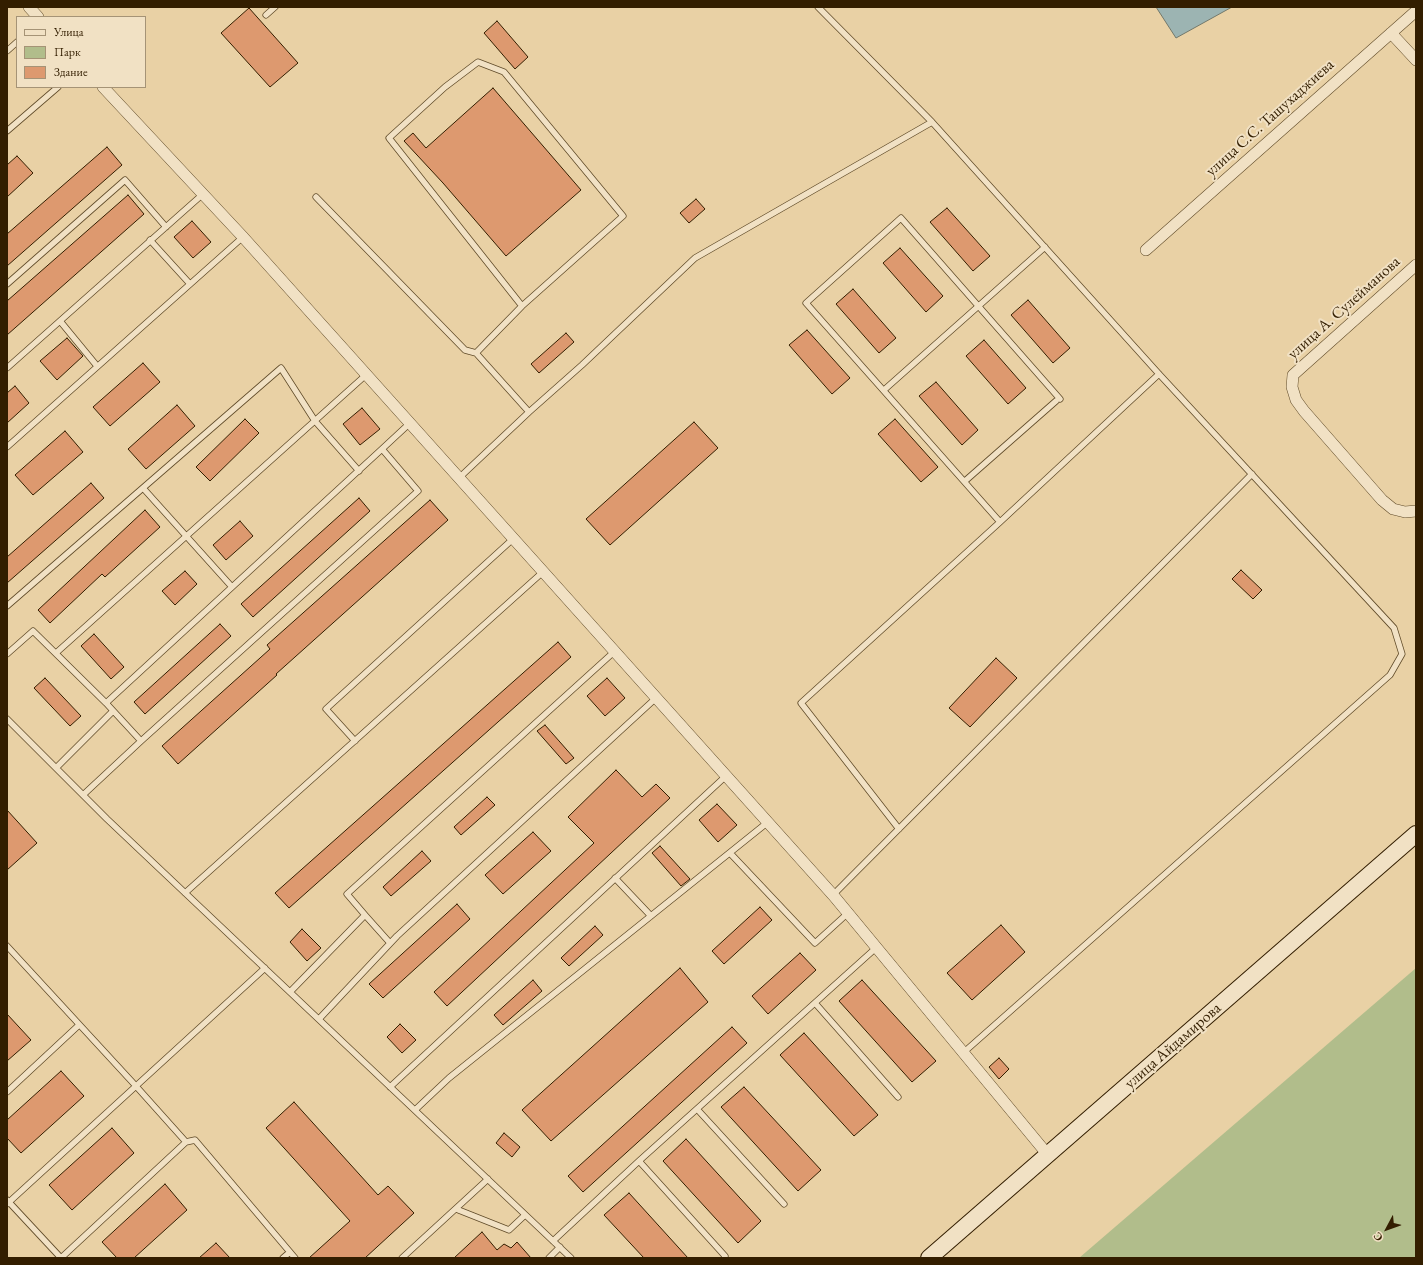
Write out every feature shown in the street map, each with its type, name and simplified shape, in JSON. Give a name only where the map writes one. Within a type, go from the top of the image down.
[{"type":"main road","name":"улица Айдамирова","points":[[930,1258],[1416,834]]},
{"type":"street","points":[[29,7],[37,16]]},
{"type":"street","name":"улица С.С. Ташухаджиева","points":[[1146,250],[1416,11]]},
{"type":"street","points":[[1391,33],[1416,60]]},
{"type":"street","points":[[105,88],[367,374],[833,895],[1048,1156]]},
{"type":"street","name":"улица А. Сулейманова","points":[[1416,265],[1293,375],[1292,387],[1296,400],[1304,411],[1382,500],[1393,509],[1405,512],[1416,511]]},
{"type":"lane","points":[[266,15],[275,7]]},
{"type":"lane","points":[[818,7],[932,122],[1159,374],[1394,628],[1402,654],[1390,675],[963,1053]]},
{"type":"lane","points":[[7,51],[16,43]]},
{"type":"lane","points":[[476,353],[522,306],[623,216],[504,72],[478,62],[445,87],[389,138],[522,306]]},
{"type":"lane","points":[[7,130],[57,88]]},
{"type":"lane","points":[[460,478],[695,258],[932,122]]},
{"type":"lane","points":[[7,284],[125,180],[166,227]]},
{"type":"lane","points":[[7,368],[203,194]]},
{"type":"lane","points":[[316,197],[465,350],[476,353],[530,412]]},
{"type":"lane","points":[[965,481],[1058,400],[901,218],[806,303],[1000,522]]},
{"type":"lane","points":[[7,447],[243,237]]},
{"type":"lane","points":[[150,240],[190,284]]},
{"type":"lane","points":[[884,390],[1045,247]]},
{"type":"lane","points":[[60,321],[98,366]]},
{"type":"lane","points":[[7,606],[281,368],[315,421],[359,471]]},
{"type":"lane","points":[[56,653],[367,374]]},
{"type":"lane","points":[[899,829],[801,703],[1000,522],[1159,374]]},
{"type":"lane","points":[[106,703],[410,423]]},
{"type":"lane","points":[[83,795],[141,740],[418,491],[382,449]]},
{"type":"lane","points":[[833,895],[1252,474]]},
{"type":"lane","points":[[143,488],[232,587]]},
{"type":"lane","points":[[355,741],[326,709],[514,538]]},
{"type":"lane","points":[[185,893],[544,571]]},
{"type":"lane","points":[[7,654],[33,631],[141,740]]},
{"type":"lane","points":[[390,943],[347,894],[615,651]]},
{"type":"lane","points":[[319,1019],[390,943],[657,697]]},
{"type":"lane","points":[[56,768],[112,710]]},
{"type":"lane","points":[[7,719],[83,795],[185,893],[571,1258]]},
{"type":"lane","points":[[390,1087],[727,775]]},
{"type":"lane","points":[[415,1110],[449,1078],[768,822]]},
{"type":"lane","points":[[730,853],[815,943],[848,913]]},
{"type":"lane","points":[[615,878],[651,916]]},
{"type":"lane","points":[[290,992],[365,915]]},
{"type":"lane","points":[[7,946],[186,1142]]},
{"type":"lane","points":[[553,1241],[639,1161],[877,947]]},
{"type":"lane","points":[[265,968],[8,1202],[61,1258],[186,1142],[195,1140],[295,1258]]},
{"type":"lane","points":[[815,1003],[898,1097]]},
{"type":"lane","points":[[7,1092],[79,1025]]},
{"type":"lane","points":[[697,1109],[784,1204]]},
{"type":"lane","points":[[639,1161],[725,1256]]},
{"type":"lane","points":[[402,1258],[488,1179]]},
{"type":"lane","points":[[456,1208],[509,1230],[525,1215]]},
{"type":"lane","points":[[548,1258],[560,1247]]},
{"type":"lane","points":[[283,1258],[290,1252]]},
{"type":"green space","points":[[1416,968],[1416,1258],[1079,1258]]},
{"type":"water","points":[[1156,7],[1232,7],[1176,38]]},
{"type":"building","points":[[249,8],[298,63],[270,87],[221,33]]},
{"type":"building","points":[[497,21],[528,57],[515,69],[484,33]]},
{"type":"building","points":[[493,88],[581,190],[506,256],[443,183],[404,141],[413,133],[426,148]]},
{"type":"building","points":[[107,147],[122,165],[7,266],[7,234]]},
{"type":"building","points":[[17,156],[33,173],[7,197],[7,165]]},
{"type":"building","points":[[128,195],[144,214],[7,335],[7,301]]},
{"type":"building","points":[[696,199],[705,209],[689,223],[680,213]]},
{"type":"building","points":[[947,208],[990,256],[973,271],[930,222]]},
{"type":"building","points":[[192,221],[211,242],[193,258],[174,237]]},
{"type":"building","points":[[900,248],[943,296],[926,312],[883,263]]},
{"type":"building","points":[[853,289],[896,338],[879,353],[836,304]]},
{"type":"building","points":[[1028,300],[1070,348],[1053,363],[1011,315]]},
{"type":"building","points":[[807,330],[850,378],[832,394],[789,345]]},
{"type":"building","points":[[566,333],[574,342],[539,373],[531,364]]},
{"type":"building","points":[[67,338],[83,356],[57,380],[40,361]]},
{"type":"building","points":[[984,340],[1026,388],[1008,404],[966,356]]},
{"type":"building","points":[[143,363],[160,382],[110,426],[93,407]]},
{"type":"building","points":[[936,382],[978,430],[962,445],[919,396]]},
{"type":"building","points":[[15,386],[29,403],[7,423],[7,393]]},
{"type":"building","points":[[177,405],[195,426],[146,469],[128,449]]},
{"type":"building","points":[[362,408],[380,429],[360,445],[343,424]]},
{"type":"building","points":[[245,419],[259,433],[210,481],[196,467]]},
{"type":"building","points":[[895,419],[938,467],[921,482],[878,434]]},
{"type":"building","points":[[694,422],[718,448],[610,545],[586,519]]},
{"type":"building","points":[[65,431],[83,452],[33,495],[15,475]]},
{"type":"building","points":[[91,483],[104,498],[7,583],[7,557]]},
{"type":"building","points":[[359,498],[370,511],[253,617],[241,604]]},
{"type":"building","points":[[430,500],[448,520],[178,764],[162,746],[270,649],[267,645]]},
{"type":"building","points":[[145,510],[160,527],[105,577],[102,574],[50,623],[38,610]]},
{"type":"building","points":[[240,521],[253,536],[226,560],[213,545]]},
{"type":"building","points":[[1241,570],[1262,590],[1253,599],[1232,579]]},
{"type":"building","points":[[185,571],[197,584],[175,605],[162,591]]},
{"type":"building","points":[[220,624],[231,636],[145,714],[134,702]]},
{"type":"building","points":[[94,634],[124,667],[111,679],[81,646]]},
{"type":"building","points":[[558,642],[571,657],[289,908],[275,893]]},
{"type":"building","points":[[996,658],[1017,678],[970,727],[949,708]]},
{"type":"building","points":[[45,678],[81,716],[70,726],[34,688]]},
{"type":"building","points":[[607,678],[625,698],[605,716],[587,696]]},
{"type":"building","points":[[545,725],[574,758],[566,764],[537,731]]},
{"type":"building","points":[[616,770],[642,797],[656,784],[670,798],[447,1006],[434,992],[594,843],[568,817]]},
{"type":"building","points":[[487,797],[495,805],[461,835],[454,827]]},
{"type":"building","points":[[717,804],[737,825],[718,842],[699,820]]},
{"type":"building","points":[[7,810],[37,843],[7,870]]},
{"type":"building","points":[[533,832],[551,851],[503,894],[485,875]]},
{"type":"building","points":[[660,846],[690,879],[681,886],[652,853]]},
{"type":"building","points":[[422,851],[431,861],[391,896],[383,887]]},
{"type":"building","points":[[457,904],[470,919],[383,998],[369,984]]},
{"type":"building","points":[[760,907],[772,920],[724,964],[712,951]]},
{"type":"building","points":[[1001,925],[1025,952],[972,1000],[947,973]]},
{"type":"building","points":[[595,926],[603,935],[569,966],[561,958]]},
{"type":"building","points":[[302,929],[321,948],[307,961],[290,942]]},
{"type":"building","points":[[800,953],[816,970],[768,1014],[752,996]]},
{"type":"building","points":[[680,968],[708,1002],[551,1141],[522,1110]]},
{"type":"building","points":[[533,980],[542,991],[503,1025],[494,1015]]},
{"type":"building","points":[[862,980],[936,1061],[912,1082],[839,1001]]},
{"type":"building","points":[[7,1014],[31,1040],[7,1061]]},
{"type":"building","points":[[400,1024],[416,1040],[402,1053],[387,1037]]},
{"type":"building","points":[[732,1027],[747,1043],[583,1192],[568,1176]]},
{"type":"building","points":[[804,1033],[878,1115],[854,1136],[780,1055]]},
{"type":"building","points":[[999,1058],[1009,1069],[999,1079],[989,1067]]},
{"type":"building","points":[[61,1071],[84,1096],[21,1153],[7,1138],[7,1120]]},
{"type":"building","points":[[744,1087],[821,1170],[798,1191],[721,1107]]},
{"type":"building","points":[[294,1102],[378,1195],[388,1186],[414,1213],[365,1258],[309,1258],[350,1221],[266,1128]]},
{"type":"building","points":[[112,1128],[134,1153],[72,1210],[49,1185]]},
{"type":"building","points":[[504,1133],[520,1147],[512,1157],[496,1143]]},
{"type":"building","points":[[686,1139],[761,1221],[738,1243],[663,1161]]},
{"type":"building","points":[[165,1184],[187,1210],[134,1258],[117,1258],[102,1242]]},
{"type":"building","points":[[629,1193],[688,1258],[644,1258],[604,1215]]},
{"type":"building","points":[[482,1232],[497,1250],[504,1244],[511,1248],[517,1242],[531,1258],[454,1258]]},
{"type":"building","points":[[216,1243],[230,1258],[199,1258]]}]
